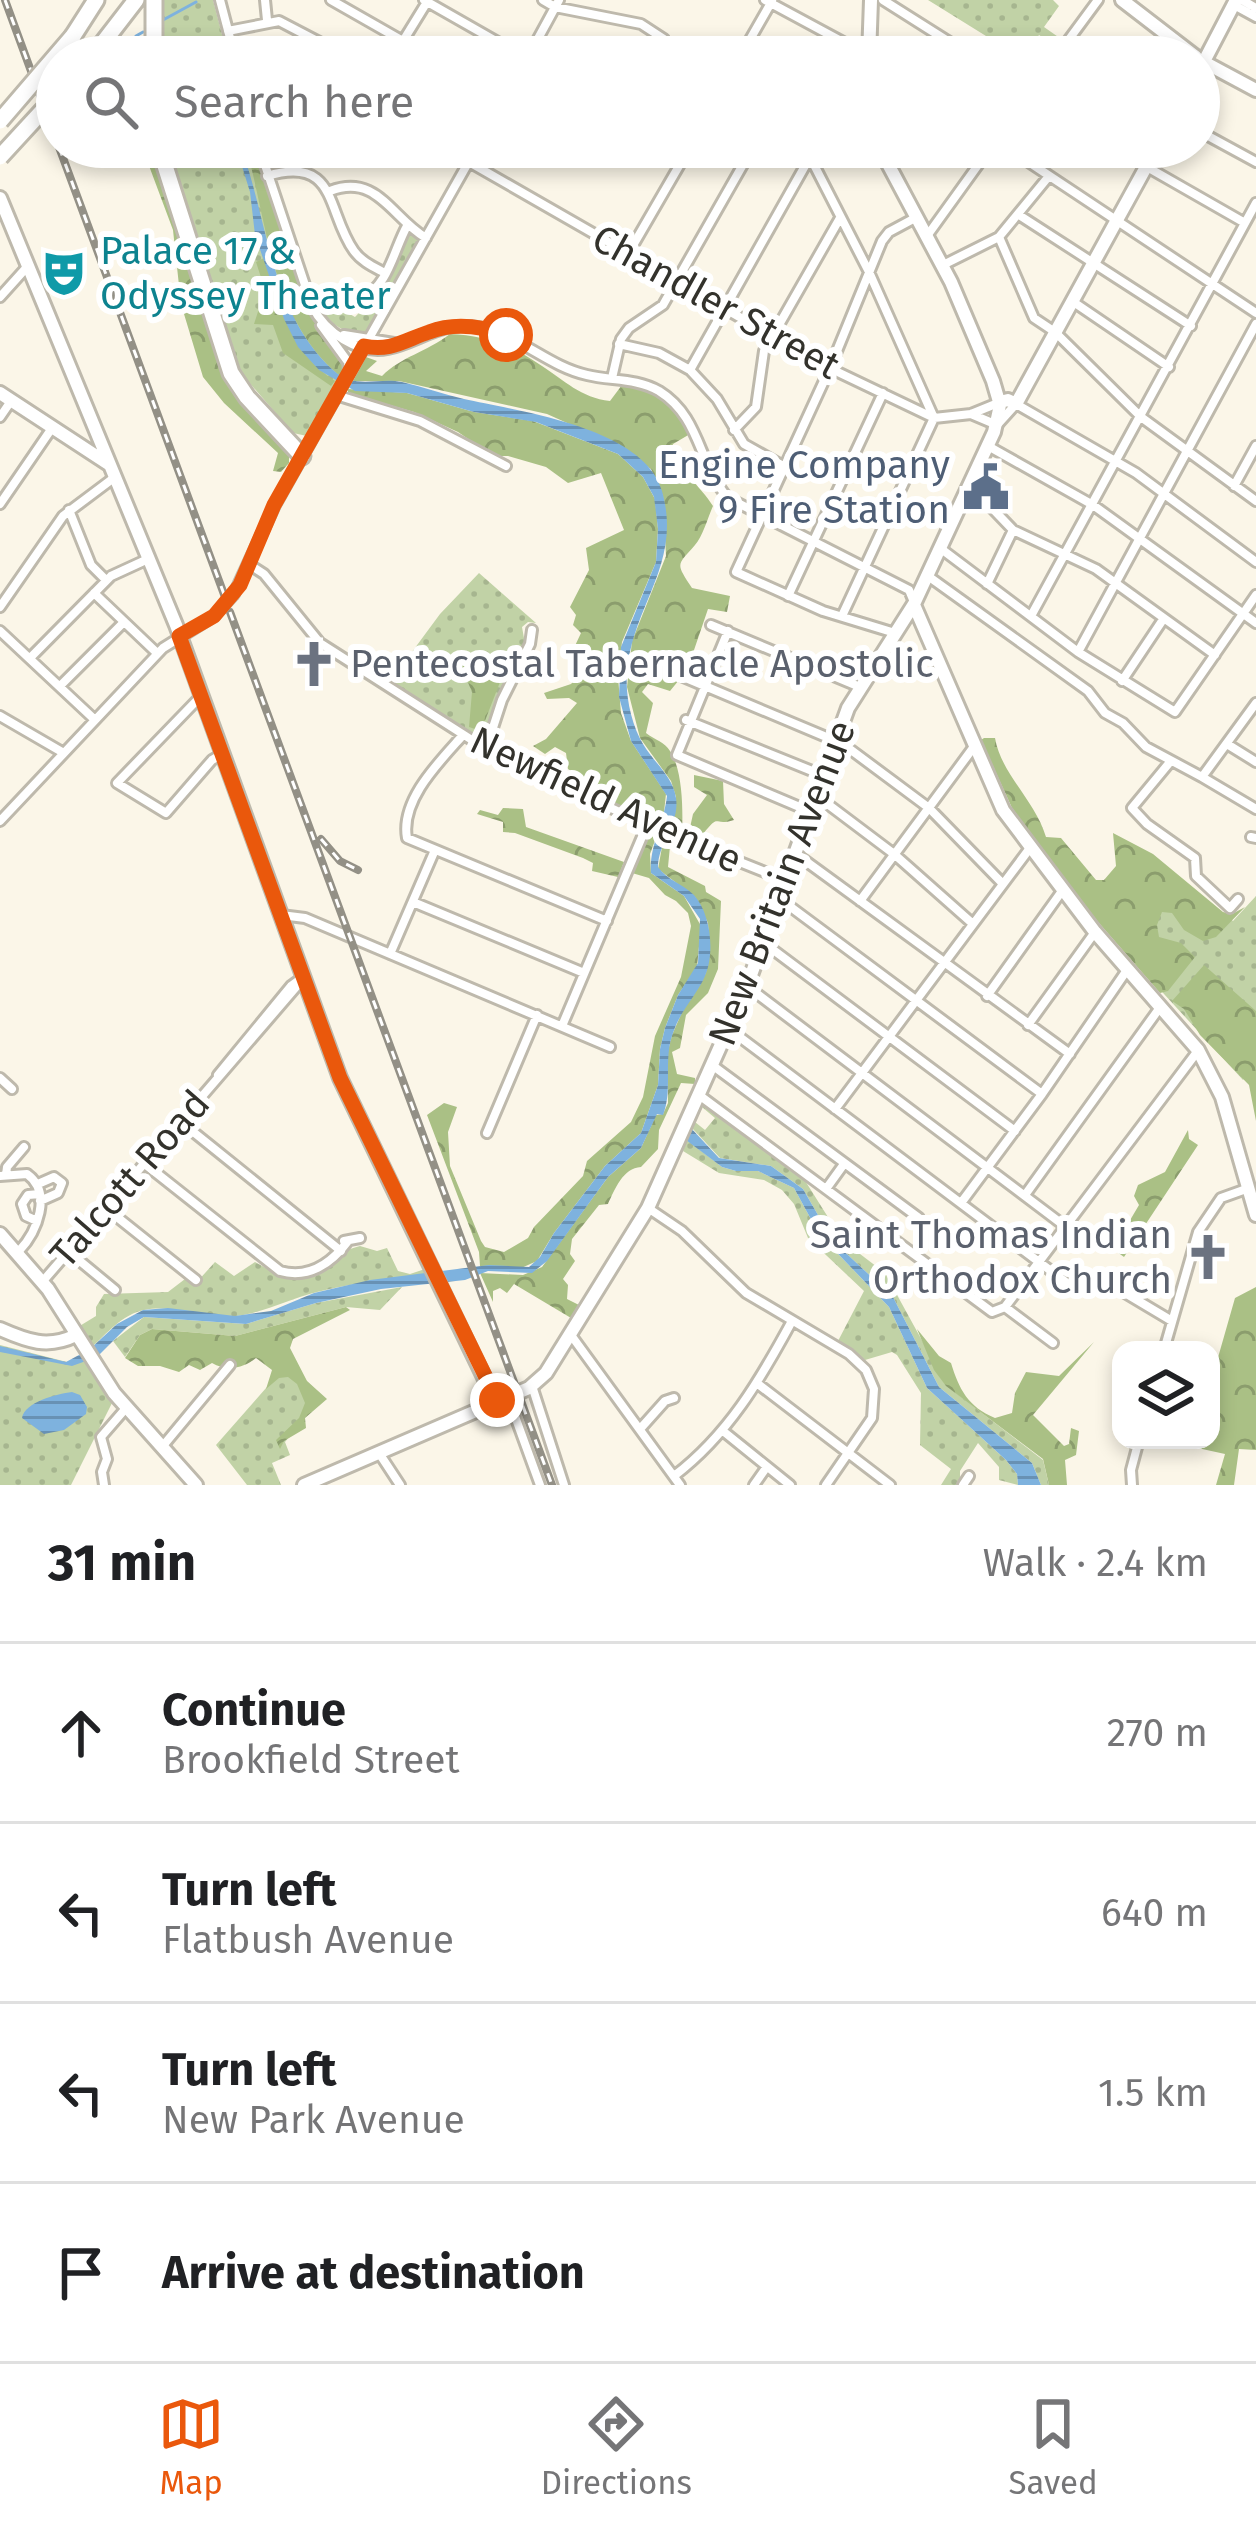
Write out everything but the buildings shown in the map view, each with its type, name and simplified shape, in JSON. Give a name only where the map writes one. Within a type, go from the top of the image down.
[{"type":"highway","points":[[73,36],[96,0]]},
{"type":"highway","points":[[108,36],[136,0]]},
{"type":"highway","points":[[150,0],[151,36]]},
{"type":"highway","points":[[0,121],[36,79]]},
{"type":"highway","points":[[0,158],[36,118]]},
{"type":"highway","points":[[167,168],[231,373],[245,394],[303,453]]},
{"type":"main road","points":[[871,36],[872,0]]},
{"type":"main road","points":[[1216,36],[1237,2]]},
{"type":"main road","points":[[1130,3],[1169,36]]},
{"type":"main road","points":[[1220,72],[1256,90]]},
{"type":"main road","points":[[890,168],[943,265],[1000,402],[1007,399],[1016,404],[1145,168]]},
{"type":"main road","points":[[0,198],[179,636],[340,1078],[487,1387],[502,1400]]},
{"type":"main road","points":[[6,397],[113,472]]},
{"type":"main road","name":"New Britain Avenue","points":[[532,1387],[648,1208],[746,986],[836,741],[860,687],[928,576],[988,446],[1000,402]]},
{"type":"main road","points":[[89,452],[100,441]]},
{"type":"main road","points":[[914,604],[998,801],[1062,891],[1162,1005],[1214,1078],[1256,1215]]},
{"type":"main road","points":[[0,1234],[43,1281],[127,1407],[192,1480]]},
{"type":"main road","points":[[0,1329],[37,1343],[56,1343],[76,1335]]},
{"type":"main road","points":[[304,1485],[323,1482],[532,1387]]},
{"type":"street","points":[[220,0],[229,36]]},
{"type":"street","points":[[265,0],[267,20]]},
{"type":"street","points":[[331,0],[395,36]]},
{"type":"street","points":[[543,0],[641,24],[659,36]]},
{"type":"street","points":[[883,0],[940,36]]},
{"type":"street","points":[[1071,36],[1098,0]]},
{"type":"street","points":[[407,36],[426,1],[488,36]]},
{"type":"street","points":[[751,36],[769,1],[833,36]]},
{"type":"street","points":[[1237,2],[1256,8]]},
{"type":"street","points":[[1237,2],[1256,17]]},
{"type":"street","points":[[538,36],[557,4]]},
{"type":"street","points":[[228,31],[267,20],[287,23],[310,36]]},
{"type":"street","points":[[1220,143],[1256,163]]},
{"type":"street","points":[[265,168],[318,318],[330,342],[348,362],[346,378]]},
{"type":"street","points":[[0,820],[157,653],[214,616],[234,594],[274,505],[466,168]]},
{"type":"street","name":"Chandler Street","points":[[479,168],[830,368],[934,418]]},
{"type":"street","points":[[628,254],[678,168]]},
{"type":"street","points":[[613,378],[619,344],[629,328],[663,305],[741,168]]},
{"type":"street","points":[[690,370],[804,168]]},
{"type":"street","points":[[816,168],[869,272],[934,418],[842,616]]},
{"type":"street","points":[[927,236],[977,168]]},
{"type":"street","points":[[1037,168],[1256,313]]},
{"type":"street","points":[[1145,168],[1245,223]]},
{"type":"street","points":[[267,176],[290,170],[305,173],[330,191],[352,248],[385,273]]},
{"type":"street","points":[[943,265],[999,237],[1049,176]]},
{"type":"street","points":[[330,191],[357,185],[375,191],[407,226],[426,238]]},
{"type":"street","points":[[1031,616],[1256,202]]},
{"type":"street","points":[[1019,215],[1191,326]]},
{"type":"street","points":[[734,430],[759,400],[761,361],[772,336],[840,217]]},
{"type":"street","points":[[896,633],[788,596],[736,572],[885,236],[916,218]]},
{"type":"street","points":[[362,298],[371,294],[385,273],[407,226]]},
{"type":"street","points":[[999,237],[1029,314],[1055,332],[1142,417],[1256,501]]},
{"type":"street","points":[[0,297],[28,266]]},
{"type":"street","points":[[1072,301],[1169,367]]},
{"type":"street","points":[[318,318],[334,332],[384,349],[444,327],[474,327],[515,338],[579,373],[644,384],[676,404],[690,420],[720,488],[730,499],[904,588],[914,597],[914,604]]},
{"type":"street","points":[[1078,652],[1256,324]]},
{"type":"street","points":[[619,344],[659,353],[690,370],[717,399],[744,444],[785,467]]},
{"type":"street","points":[[788,596],[883,393]]},
{"type":"street","points":[[335,395],[429,424],[506,466]]},
{"type":"street","points":[[0,417],[6,397]]},
{"type":"street","points":[[934,418],[970,414],[1000,402]]},
{"type":"street","points":[[970,414],[997,424],[1016,404],[1117,462],[1256,562]]},
{"type":"street","points":[[0,504],[52,428]]},
{"type":"street","points":[[988,446],[1093,505],[1256,623]]},
{"type":"street","points":[[1234,486],[1256,446]]},
{"type":"street","points":[[0,607],[69,510],[113,472]]},
{"type":"street","points":[[966,492],[991,506],[1013,530],[1115,584],[1215,656]]},
{"type":"street","points":[[69,510],[91,565],[106,580]]},
{"type":"street","points":[[987,584],[1013,530]]},
{"type":"street","points":[[940,548],[1078,652],[1175,712],[1256,595]]},
{"type":"street","points":[[31,657],[106,580],[148,559]]},
{"type":"street","name":"Newfield Avenue","points":[[249,567],[265,578],[320,644],[486,749],[651,826],[785,880]]},
{"type":"street","points":[[928,576],[1088,691],[1146,747],[1256,809]]},
{"type":"street","points":[[94,592],[157,653]]},
{"type":"street","points":[[1122,681],[1164,618]]},
{"type":"street","points":[[60,686],[124,622]]},
{"type":"street","points":[[711,625],[860,687]]},
{"type":"street","points":[[486,749],[532,630]]},
{"type":"street","points":[[0,631],[94,719]]},
{"type":"street","points":[[728,631],[687,721],[677,755],[811,812]]},
{"type":"street","points":[[674,673],[836,741],[928,808],[1003,884]]},
{"type":"street","points":[[201,696],[117,783],[166,813],[222,754]]},
{"type":"street","points":[[1202,777],[1256,703]]},
{"type":"street","points":[[0,716],[62,752]]},
{"type":"street","points":[[687,721],[824,776]]},
{"type":"street","points":[[463,735],[425,779],[406,825],[407,838],[607,921]]},
{"type":"street","points":[[1226,744],[1256,762]]},
{"type":"street","points":[[860,901],[973,748]]},
{"type":"street","points":[[1170,761],[1132,808],[1195,858],[1196,876],[1220,900],[1230,908],[1238,898]]},
{"type":"street","points":[[817,796],[894,854],[974,925]]},
{"type":"street","points":[[562,1026],[623,875],[651,826]]},
{"type":"street","points":[[835,1109],[1030,848]]},
{"type":"street","points":[[390,954],[435,850]]},
{"type":"street","points":[[795,853],[1070,1054]]},
{"type":"street","points":[[987,996],[1062,891]]},
{"type":"street","points":[[779,898],[1042,1094]]},
{"type":"street","points":[[413,902],[584,973]]},
{"type":"street","points":[[281,915],[299,916],[610,1047]]},
{"type":"street","points":[[1028,1025],[1095,932]]},
{"type":"street","points":[[763,942],[1015,1131]]},
{"type":"street","points":[[961,1203],[1128,968]]},
{"type":"street","name":"Talcott Road","points":[[43,1281],[295,981],[303,978]]},
{"type":"street","points":[[746,986],[1066,1227]]},
{"type":"street","points":[[1025,1195],[1162,1005]]},
{"type":"street","points":[[487,1133],[537,1016]]},
{"type":"street","points":[[728,1028],[1071,1286],[1084,1278],[1100,1279]]},
{"type":"street","points":[[699,1094],[987,1311],[1005,1307],[1198,1051]]},
{"type":"street","points":[[712,1065],[919,1218]]},
{"type":"street","points":[[0,1078],[12,1089]]},
{"type":"street","points":[[181,1122],[341,1251]]},
{"type":"street","points":[[3,1175],[25,1147]]},
{"type":"street","points":[[145,1164],[280,1271],[316,1270],[348,1241]]},
{"type":"street","points":[[826,1189],[844,1164]]},
{"type":"street","points":[[3,1175],[27,1174],[40,1193],[34,1235],[19,1251]]},
{"type":"street","points":[[1166,1341],[1193,1246],[1206,1218],[1221,1198],[1249,1188]]},
{"type":"street","points":[[37,1220],[26,1216],[22,1204],[28,1195],[40,1193]]},
{"type":"street","points":[[107,1208],[196,1280]]},
{"type":"street","points":[[648,1208],[682,1231],[746,1293],[858,1360],[872,1380],[876,1404],[872,1418],[826,1485]]},
{"type":"street","points":[[330,1242],[359,1238]]},
{"type":"street","points":[[69,1252],[115,1290]]},
{"type":"street","points":[[1110,1284],[1172,1321]]},
{"type":"street","points":[[1005,1307],[1053,1343]]},
{"type":"street","points":[[570,1334],[677,1481],[758,1384],[792,1321]]},
{"type":"street","points":[[162,1447],[230,1365]]},
{"type":"street","points":[[758,1384],[890,1485]]},
{"type":"street","points":[[532,1387],[564,1485]]},
{"type":"street","points":[[640,1429],[665,1401],[674,1398]]},
{"type":"street","points":[[502,1400],[540,1485]]},
{"type":"street","points":[[101,1484],[107,1459],[101,1437],[127,1407]]},
{"type":"street","points":[[723,1431],[790,1485]]},
{"type":"street","points":[[1132,1485],[1137,1449]]},
{"type":"street","points":[[379,1453],[400,1485]]},
{"type":"street","points":[[754,1485],[766,1468]]},
{"type":"green space","points":[[162,0],[213,0],[222,36],[160,36]]},
{"type":"green space","points":[[928,0],[1053,0],[1059,6],[1044,27],[1057,36],[986,36]]},
{"type":"green space","points":[[150,168],[161,168],[225,378],[289,451],[289,463],[281,472],[273,471],[278,453],[203,377],[181,304],[173,230]]},
{"type":"green space","points":[[175,168],[258,168],[310,322],[345,366],[307,436],[293,433],[240,372]]},
{"type":"green space","points":[[251,168],[260,168],[308,311],[345,363],[340,376],[299,327],[267,239]]},
{"type":"green space","points":[[410,233],[419,241],[366,332],[334,324],[314,294],[355,317],[382,289]]},
{"type":"green space","points":[[264,258],[289,327],[307,356],[335,381],[331,386],[283,353],[273,325],[254,324],[265,290],[256,262]]},
{"type":"green space","points":[[450,334],[509,347],[573,388],[600,399],[610,401],[622,385],[653,393],[690,430],[671,450],[713,506],[681,569],[692,588],[730,596],[727,612],[708,609],[693,653],[678,659],[670,672],[679,680],[670,691],[648,684],[642,692],[653,703],[646,733],[668,748],[678,769],[682,833],[671,829],[676,797],[671,781],[640,738],[627,687],[632,641],[666,556],[663,496],[651,469],[625,449],[547,414],[399,381],[353,381],[366,357],[377,361],[366,371],[382,376]]},
{"type":"green space","points":[[348,389],[407,393],[474,412],[533,421],[618,454],[643,477],[655,499],[656,562],[622,642],[618,677],[621,713],[631,741],[666,794],[663,821],[581,791],[582,779],[568,769],[566,753],[555,747],[545,754],[533,746],[546,739],[577,703],[569,698],[547,699],[544,693],[571,684],[586,668],[583,656],[573,650],[581,633],[573,625],[576,615],[570,607],[589,570],[586,548],[624,530],[601,473],[568,483],[546,467],[493,456],[458,432],[414,412],[348,393]]},
{"type":"green space","points":[[479,573],[536,623],[522,627],[525,644],[483,741],[389,683],[440,614]]},
{"type":"green space","points":[[466,658],[502,677],[481,731],[469,727],[472,692],[461,666]]},
{"type":"green space","points":[[984,738],[995,738],[1046,837],[1061,838],[1096,880],[1104,880],[1116,866],[1113,833],[1153,854],[1223,912],[1232,914],[1245,907],[1216,937],[1203,941],[1184,930],[1172,913],[1162,912],[1159,937],[1181,943],[1195,957],[1168,991],[1160,993],[1085,907],[1012,808]]},
{"type":"green space","points":[[694,775],[723,781],[724,804],[734,820],[715,822],[703,834],[689,832],[693,814],[707,795],[694,787]]},
{"type":"green space","points":[[503,808],[523,809],[526,827],[624,862],[618,877],[592,871],[593,863],[583,858],[503,832],[503,822],[477,814],[480,810],[498,815]]},
{"type":"green space","points":[[650,833],[657,835],[650,854],[651,873],[684,896],[701,926],[697,967],[678,995],[665,1028],[658,1085],[641,1133],[605,1166],[537,1261],[519,1269],[480,1266],[479,1252],[427,1115],[444,1103],[457,1107],[448,1132],[450,1166],[481,1241],[485,1247],[504,1252],[528,1238],[583,1176],[587,1161],[631,1122],[643,1097],[655,1036],[681,977],[691,926],[688,913],[676,901],[649,878],[632,873]]},
{"type":"green space","points":[[670,846],[668,867],[705,886],[706,892],[721,901],[718,969],[708,993],[686,1015],[680,1048],[672,1052],[677,1074],[695,1078],[695,1084],[681,1083],[659,1130],[658,1149],[641,1167],[624,1175],[608,1204],[599,1205],[572,1239],[570,1254],[575,1261],[563,1279],[568,1285],[567,1299],[579,1305],[571,1318],[514,1284],[507,1293],[500,1288],[493,1291],[493,1302],[480,1273],[523,1275],[542,1267],[608,1177],[641,1148],[656,1115],[663,1114],[668,1103],[667,1055],[672,1035],[706,973],[709,940],[708,923],[695,897],[658,869],[662,847]]},
{"type":"green space","points":[[1178,876],[1233,921],[1256,896],[1256,1060],[1243,1080],[1119,945]]},
{"type":"green space","points":[[1204,965],[1256,1011],[1256,1121],[1249,1085],[1172,1001]]},
{"type":"green space","points":[[704,1103],[804,1179],[843,1241],[885,1273],[947,1386],[1043,1460],[1049,1485],[1041,1485],[1032,1463],[939,1387],[893,1297],[833,1241],[803,1189],[771,1166],[720,1158],[692,1128],[695,1122],[705,1130],[715,1118],[702,1107]]},
{"type":"green space","points":[[1188,1130],[1189,1139],[1198,1145],[1124,1257],[1113,1249],[1139,1205],[1134,1196],[1138,1185],[1165,1172]]},
{"type":"green space","points":[[687,1140],[722,1167],[758,1171],[794,1188],[819,1234],[889,1307],[927,1388],[1006,1460],[1017,1474],[1018,1485],[999,1480],[999,1467],[978,1443],[960,1471],[960,1485],[941,1485],[951,1469],[920,1445],[921,1393],[897,1355],[892,1352],[865,1360],[838,1341],[864,1291],[808,1238],[794,1204],[782,1190],[764,1180],[719,1173],[683,1151]]},
{"type":"green space","points":[[360,1246],[377,1251],[387,1248],[398,1271],[410,1274],[425,1269],[428,1274],[331,1289],[237,1316],[144,1310],[122,1320],[91,1348],[78,1327],[96,1316],[104,1294],[168,1292],[185,1279],[196,1283],[215,1262],[234,1276],[255,1262],[276,1273],[304,1277]]},
{"type":"green space","points":[[402,1287],[380,1310],[346,1307],[235,1336],[152,1329],[140,1335],[125,1357],[113,1341],[144,1317],[246,1324],[316,1303]]},
{"type":"green space","points":[[1256,1287],[1256,1450],[1239,1449],[1234,1485],[1216,1485],[1225,1454],[1202,1449],[1220,1449],[1220,1350],[1235,1298]]},
{"type":"green space","points":[[346,1307],[350,1310],[293,1339],[290,1348],[307,1381],[327,1399],[305,1418],[306,1428],[284,1441],[280,1449],[276,1440],[299,1418],[305,1403],[297,1384],[288,1377],[266,1389],[272,1370],[256,1358],[234,1368],[212,1363],[200,1370],[189,1365],[179,1372],[138,1366],[125,1358],[140,1335],[152,1329],[235,1336]]},
{"type":"green space","points":[[917,1329],[951,1363],[971,1403],[995,1418],[1012,1413],[1015,1393],[1026,1372],[1059,1376],[1094,1342],[1033,1415],[1064,1446],[1069,1444],[1071,1428],[1079,1431],[1076,1455],[1065,1460],[1067,1485],[1049,1485],[1043,1459],[946,1386]]},
{"type":"green space","points":[[0,1345],[67,1362],[83,1357],[114,1399],[71,1485],[0,1485]]},
{"type":"green space","points":[[288,1363],[322,1396],[285,1442],[290,1455],[272,1463],[281,1485],[247,1485],[216,1445]]},
{"type":"water","points":[[243,168],[248,168],[274,266],[296,322],[312,347],[341,376],[402,382],[576,426],[631,451],[650,469],[662,491],[666,541],[631,650],[627,692],[639,737],[667,776],[676,798],[658,867],[700,903],[708,923],[710,956],[705,976],[673,1033],[663,1115],[657,1114],[641,1148],[608,1177],[547,1261],[532,1273],[488,1271],[465,1280],[381,1289],[246,1324],[144,1317],[97,1357],[72,1366],[0,1352],[0,1346],[66,1362],[143,1310],[168,1308],[235,1316],[271,1311],[314,1293],[370,1280],[489,1265],[529,1267],[605,1166],[641,1133],[658,1085],[665,1028],[698,963],[700,919],[684,896],[651,873],[667,796],[631,741],[619,697],[621,647],[656,562],[654,497],[643,477],[618,454],[536,422],[474,412],[407,393],[355,391],[319,370],[298,347],[284,319],[255,235]]},
{"type":"water","points":[[691,1128],[719,1158],[771,1166],[803,1189],[833,1241],[893,1297],[939,1387],[1032,1463],[1041,1485],[1018,1485],[1017,1474],[1006,1460],[927,1388],[889,1307],[819,1234],[794,1188],[758,1171],[722,1167],[686,1140]]},
{"type":"water","points":[[72,1392],[80,1395],[86,1414],[64,1430],[44,1434],[22,1418],[35,1403]]},
{"type":"waterway","points":[[163,20],[196,2]]},
{"type":"waterway","points":[[136,36],[143,32]]},
{"type":"railway","points":[[5,0],[36,85]]},
{"type":"railway","points":[[67,168],[225,597]]},
{"type":"railway","points":[[230,612],[552,1485]]},
{"type":"railway","points":[[321,839],[340,861],[358,870]]},
{"type":"place","name":"Palace 17 & Odyssey Theater","points":[[64,273]]},
{"type":"place","name":"Engine Company 9 Fire Station","points":[[986,487]]},
{"type":"place","name":"Pentecostal Tabernacle Apostolic","points":[[314,664]]},
{"type":"place","name":"Saint Thomas Indian Orthodox Church","points":[[1208,1257]]},
{"type":"route","points":[[497,1400],[340,1078],[179,636],[214,616],[240,585],[274,505],[364,346],[390,348],[444,327],[482,328],[506,335]]}]
